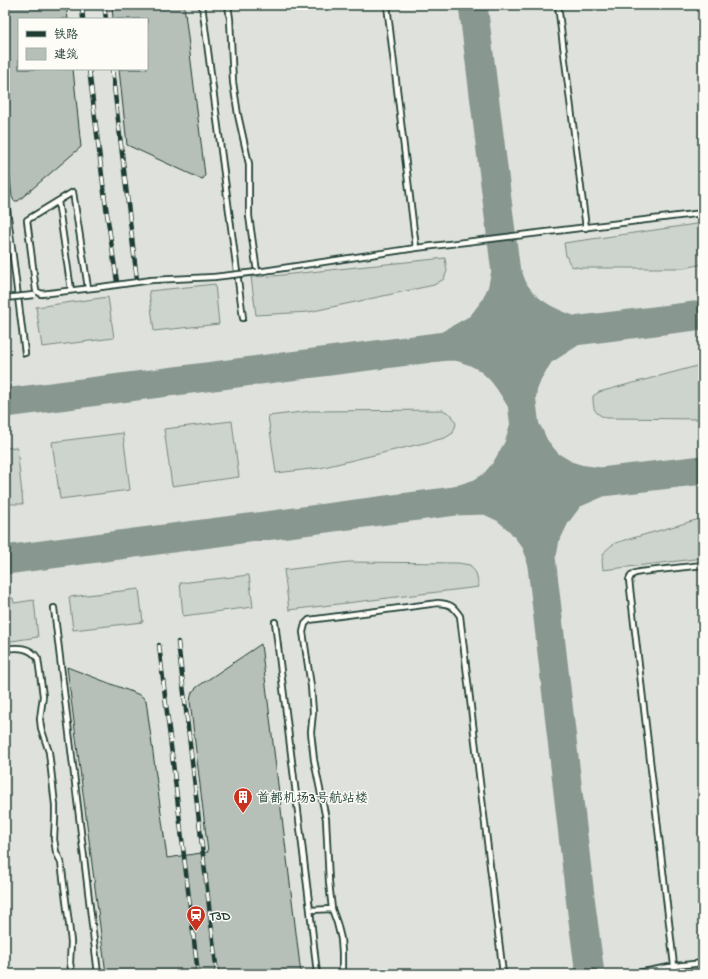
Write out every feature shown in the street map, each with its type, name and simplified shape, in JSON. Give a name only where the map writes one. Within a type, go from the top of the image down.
[{"type":"lane","points":[[202,5],[243,318]]},
{"type":"lane","points":[[228,5],[233,82],[248,164],[249,216],[257,272]]},
{"type":"lane","points":[[387,5],[416,248]]},
{"type":"lane","points":[[558,5],[586,228]]},
{"type":"lane","points":[[42,294],[36,291],[27,220],[73,192],[88,288]]},
{"type":"lane","points":[[5,193],[25,353]]},
{"type":"lane","points":[[58,201],[71,290]]},
{"type":"lane","points":[[5,298],[152,280],[214,277],[257,272],[416,248],[703,214]]},
{"type":"lane","points":[[675,974],[629,580],[634,573],[703,564]]},
{"type":"lane","points":[[342,974],[341,939],[332,909],[328,882],[326,819],[314,760],[311,732],[313,712],[312,693],[303,632],[305,624],[309,620],[315,619],[438,604],[448,604],[455,609],[460,616],[503,974]]},
{"type":"lane","points":[[54,608],[98,974]]},
{"type":"lane","points":[[275,622],[317,974]]},
{"type":"lane","points":[[5,649],[19,648],[30,650],[38,659],[43,696],[40,719],[41,728],[49,752],[55,805],[54,839],[56,852],[60,862],[69,924],[71,942],[70,963],[72,974]]},
{"type":"lane","points":[[310,910],[332,909]]},
{"type":"lane","points":[[632,974],[674,966],[703,963]]},
{"type":"shaded area","points":[[5,5],[703,5],[703,974],[5,974]]},
{"type":"shaded area","points":[[703,223],[703,264],[685,268],[581,268],[571,266],[566,256],[564,243]]},
{"type":"shaded area","points":[[445,258],[447,271],[444,279],[434,285],[309,312],[256,315],[251,277]]},
{"type":"shaded area","points":[[215,284],[219,324],[154,331],[149,291]]},
{"type":"shaded area","points":[[108,297],[114,338],[42,347],[36,307]]},
{"type":"shaded area","points":[[697,366],[703,366],[703,419],[606,418],[597,413],[595,410],[593,405],[593,396],[599,392]]},
{"type":"shaded area","points":[[443,410],[452,415],[456,424],[453,433],[445,438],[320,468],[276,473],[268,416],[311,411]]},
{"type":"shaded area","points":[[232,421],[239,477],[172,486],[164,429]]},
{"type":"shaded area","points":[[123,433],[130,490],[60,499],[52,442]]},
{"type":"shaded area","points":[[17,447],[23,504],[5,504],[5,448]]},
{"type":"shaded area","points":[[703,518],[703,558],[603,570],[603,554],[615,543]]},
{"type":"shaded area","points":[[348,562],[458,563],[470,565],[476,573],[479,587],[289,610],[284,570]]},
{"type":"shaded area","points":[[249,575],[253,607],[183,616],[180,583]]},
{"type":"shaded area","points":[[139,589],[143,622],[73,630],[69,597]]},
{"type":"shaded area","points":[[13,598],[14,603],[34,600],[38,637],[5,642],[5,599]]},
{"type":"building","points":[[5,5],[66,5],[68,18],[18,18],[18,70],[73,70],[81,147],[18,201],[14,201],[12,197],[5,132]]},
{"type":"building","points":[[112,5],[184,5],[205,175],[203,179],[127,145],[119,70],[148,70],[148,18],[113,18]]},
{"type":"building","name":"首都机场3号航站楼","points":[[261,644],[301,974],[106,974],[67,667],[140,695],[146,700],[167,858],[208,852],[190,701],[192,692],[197,687]]},
{"type":"taxiway","points":[[473,5],[541,557],[590,974]]},
{"type":"taxiway","points":[[505,276],[502,291],[495,307],[480,327],[446,346],[458,346],[474,351],[491,361],[504,374],[520,399]]},
{"type":"taxiway","points":[[509,278],[512,287],[528,308],[542,318],[574,331],[541,352],[529,371],[523,386],[522,394]]},
{"type":"taxiway","points":[[5,403],[514,337],[703,315]]},
{"type":"taxiway","points":[[524,428],[518,448],[505,471],[493,485],[480,493],[455,501],[487,500],[506,509],[520,521],[535,540],[539,550]]},
{"type":"taxiway","points":[[528,433],[535,448],[548,464],[566,475],[579,479],[601,482],[571,495],[556,515],[545,538],[543,550]]},
{"type":"taxiway","points":[[5,560],[533,490],[703,470]]},
{"type":"railway","points":[[82,5],[83,18]]},
{"type":"railway","points":[[104,5],[106,18]]},
{"type":"railway","points":[[89,70],[105,200],[117,282]]},
{"type":"railway","points":[[112,70],[137,280]]},
{"type":"railway","points":[[178,642],[217,974]]},
{"type":"railway","points":[[159,645],[198,974]]},
{"type":"place","name":"首都机场3号航站楼","points":[[243,814]]},
{"type":"place","name":"T3D","points":[[196,932]]}]
